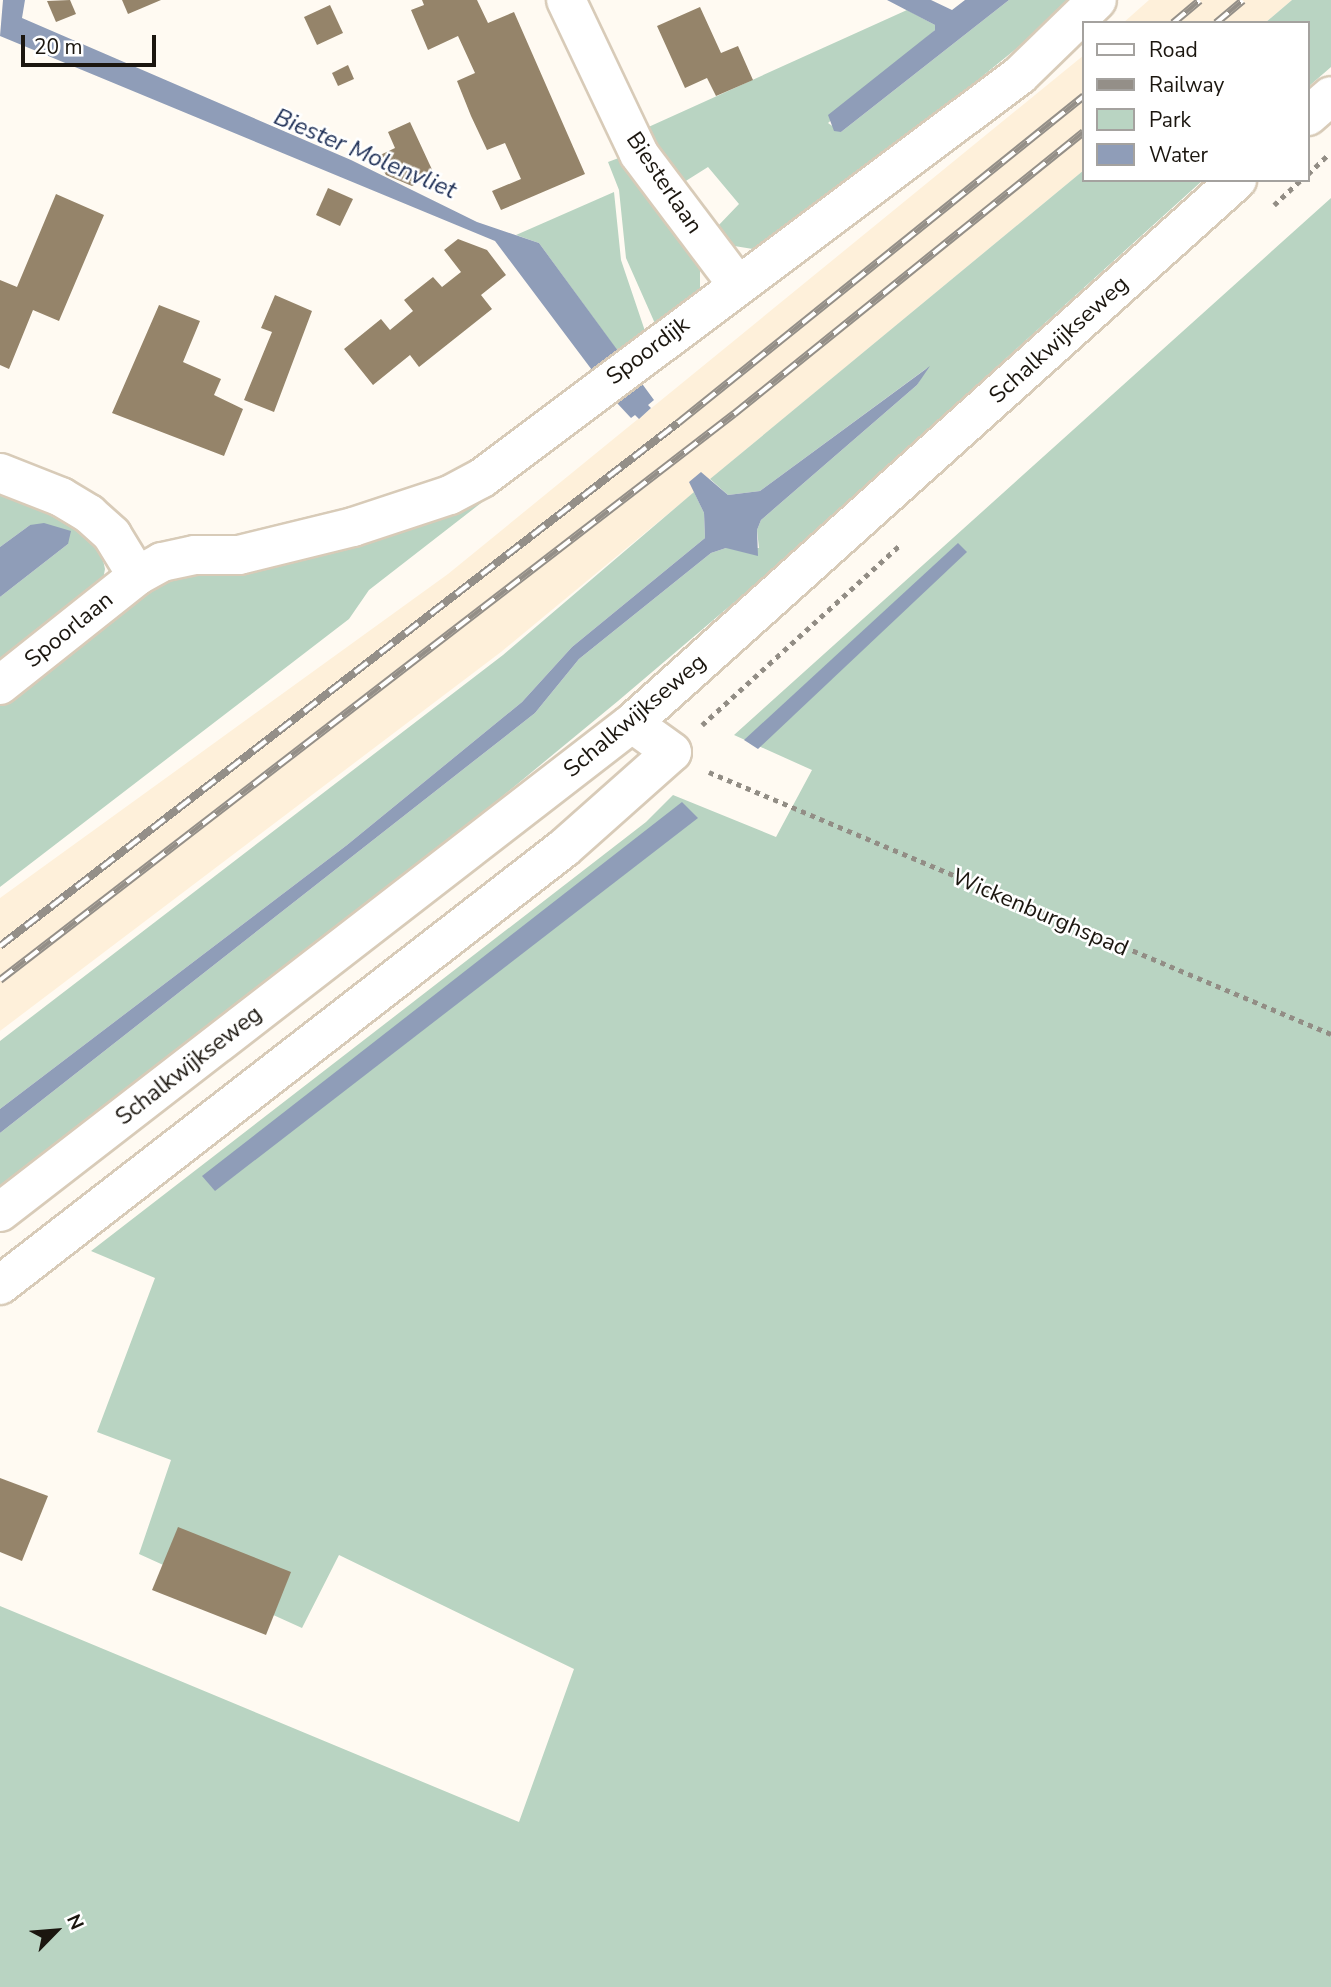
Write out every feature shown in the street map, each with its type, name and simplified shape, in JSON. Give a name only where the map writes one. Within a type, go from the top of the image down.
[{"type":"street","name":"Biesterlaan","points":[[566,0],[639,154],[737,284]]},
{"type":"street","name":"Spoordijk","points":[[137,576],[162,562],[195,555],[239,555],[353,527],[450,495],[482,478],[737,284],[1020,75],[1097,0]]},
{"type":"street","points":[[1310,114],[1331,96]]},
{"type":"street","name":"Schalkwijkseweg","points":[[0,1212],[632,723],[1235,182]]},
{"type":"street","points":[[0,473],[61,497],[89,514],[112,535],[137,576]]},
{"type":"street","name":"Spoorlaan","points":[[0,685],[137,576]]},
{"type":"street","points":[[0,1285],[564,848],[672,752],[632,723]]},
{"type":"path","points":[[1310,171],[1331,153]]},
{"type":"path","name":"Wickenburghspad","points":[[750,791],[1331,1034]]},
{"type":"shaded area","points":[[1149,0],[1292,0],[1267,21],[1125,21]]},
{"type":"shaded area","points":[[1082,57],[1082,172],[501,652],[0,1031],[0,898],[448,574]]},
{"type":"green space","points":[[1009,0],[1076,0],[931,118],[770,242],[753,249],[728,245],[716,228],[739,204],[708,167],[681,184],[644,129],[907,10],[935,25],[935,30],[828,123],[841,132]]},
{"type":"green space","points":[[1292,0],[1331,0],[1331,67],[1310,85],[1310,21],[1267,21]]},
{"type":"green space","points":[[624,156],[695,253],[700,270],[700,288],[694,299],[657,328],[626,258],[619,190],[608,162]]},
{"type":"green space","points":[[1082,172],[1082,182],[1201,182],[770,572],[618,701],[385,893],[0,1191],[0,1133],[535,713],[579,659],[711,553],[726,548],[759,548],[757,530],[761,520],[917,385],[927,368],[760,491],[728,495],[710,479]]},
{"type":"green space","points":[[614,192],[621,260],[646,334],[619,353],[539,243],[516,235]]},
{"type":"green space","points":[[1331,198],[1331,1987],[0,1987],[0,1606],[519,1822],[574,1669],[339,1555],[302,1628],[139,1554],[171,1460],[97,1432],[155,1278],[91,1251],[646,822],[673,795],[776,837],[812,770],[734,735]]},
{"type":"green space","points":[[548,451],[369,590],[349,619],[0,887],[0,705],[169,577]]},
{"type":"green space","points":[[0,488],[80,524],[101,551],[105,569],[102,585],[0,668],[0,597],[68,544],[30,525],[0,547]]},
{"type":"green space","points":[[694,492],[704,513],[705,538],[572,647],[522,702],[347,845],[0,1109],[0,1041],[503,655]]},
{"type":"water","points":[[3,0],[25,0],[22,18],[351,160],[477,222],[539,243],[654,400],[648,405],[651,408],[639,419],[635,415],[631,418],[616,402],[495,241],[0,36]]},
{"type":"water","points":[[887,0],[931,0],[952,10],[965,0],[1009,0],[841,132],[834,131],[828,115],[935,30],[935,25]]},
{"type":"water","points":[[930,366],[917,385],[761,520],[757,530],[758,556],[726,548],[711,553],[579,659],[535,713],[0,1133],[0,1109],[347,845],[522,702],[572,647],[705,538],[704,513],[689,482],[701,472],[728,495],[760,491]]},
{"type":"water","points":[[44,523],[71,531],[68,544],[0,597],[0,547],[30,525]]},
{"type":"water","points":[[958,543],[967,552],[758,749],[744,740]]},
{"type":"water","points":[[682,802],[698,818],[215,1191],[202,1176]]},
{"type":"building","points":[[70,0],[76,14],[56,22],[47,1]]},
{"type":"building","points":[[122,0],[161,0],[128,14]]},
{"type":"building","points":[[422,0],[477,0],[488,23],[514,12],[585,174],[501,210],[492,191],[521,179],[505,143],[487,150],[471,116],[457,81],[475,73],[458,36],[428,50],[411,10],[424,5]]},
{"type":"building","points":[[330,5],[343,33],[317,45],[304,17]]},
{"type":"building","points":[[700,7],[721,53],[738,46],[753,80],[716,96],[707,78],[685,88],[657,26]]},
{"type":"building","points":[[348,65],[354,79],[338,86],[332,73]]},
{"type":"building","points":[[410,122],[435,176],[412,186],[386,175],[376,157],[395,148],[388,132]]},
{"type":"building","points":[[328,188],[353,199],[340,226],[316,215]]},
{"type":"building","points":[[56,194],[104,215],[59,321],[33,310],[9,369],[0,365],[0,280],[17,287]]},
{"type":"building","points":[[458,239],[487,250],[506,275],[481,295],[492,309],[419,367],[410,355],[373,385],[344,349],[381,319],[390,330],[413,311],[404,300],[433,277],[442,287],[461,272],[444,250]]},
{"type":"building","points":[[275,295],[312,311],[274,412],[244,400],[272,332],[261,328]]},
{"type":"building","points":[[159,305],[200,321],[183,362],[221,379],[214,395],[243,409],[224,456],[112,413]]},
{"type":"building","points":[[0,1478],[48,1496],[22,1561],[0,1552]]},
{"type":"building","points":[[178,1527],[291,1572],[266,1635],[152,1590]]},
{"type":"railway","points":[[1175,21],[1200,0]]},
{"type":"railway","points":[[1218,21],[1243,0]]},
{"type":"railway","points":[[0,946],[678,423],[1082,98]]},
{"type":"railway","points":[[0,980],[734,414],[1082,134]]},
{"type":"water label","name":"Biester Molenvliet","points":[[365,154]]}]
